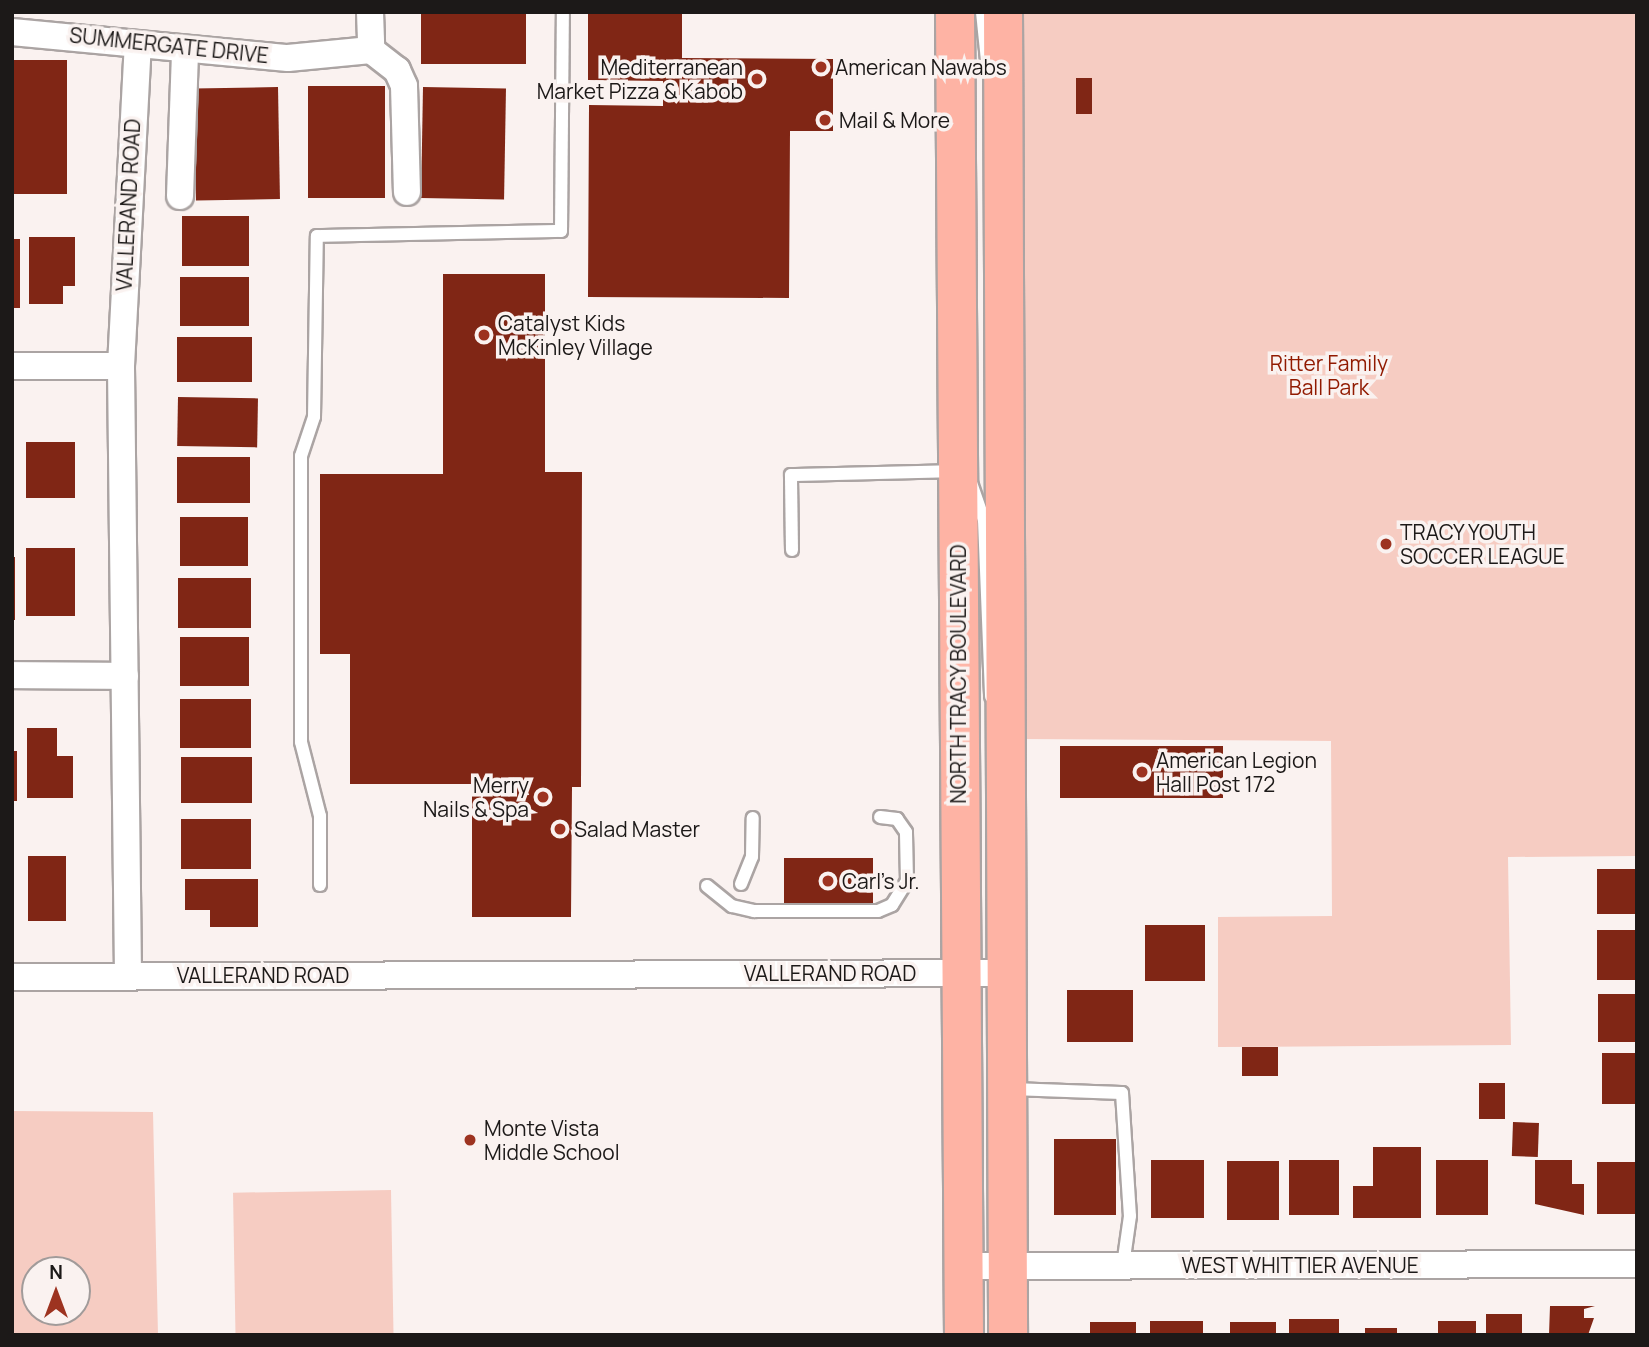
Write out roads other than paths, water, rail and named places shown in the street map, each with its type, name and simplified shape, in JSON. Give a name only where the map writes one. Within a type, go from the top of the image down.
[{"type":"main road","name":"NORTH TRACY BOULEVARD","points":[[955,12],[964,1335]]},
{"type":"main road","points":[[1003,12],[1008,1335]]},
{"type":"street","points":[[370,12],[371,50],[397,69],[404,86],[407,192]]},
{"type":"street","name":"SUMMERGATE DRIVE","points":[[12,32],[58,22],[138,44],[185,51],[288,58],[371,50]]},
{"type":"street","name":"VALLERAND ROAD","points":[[138,44],[121,366],[128,975],[1007,973]]},
{"type":"street","points":[[180,196],[185,51]]},
{"type":"street","points":[[12,366],[121,366]]},
{"type":"street","points":[[12,675],[125,676]]},
{"type":"street","points":[[12,976],[128,975]]},
{"type":"street","name":"WEST WHITTIER AVENUE","points":[[964,1266],[1637,1264]]},
{"type":"lane","points":[[320,885],[320,816],[301,743],[301,456],[314,417],[317,236],[561,231],[563,12]]},
{"type":"lane","points":[[982,12],[984,48],[1003,118]]},
{"type":"lane","points":[[792,550],[791,475],[958,471],[970,477],[981,503],[985,674],[1006,740]]},
{"type":"lane","points":[[707,886],[732,906],[754,911],[878,911],[892,905],[907,881],[906,832],[897,819],[880,817]]},
{"type":"lane","points":[[741,884],[752,857],[753,818]]},
{"type":"lane","points":[[1007,1089],[1122,1093],[1130,1216],[1123,1265]]},
{"type":"place","name":"American Nawabs","points":[[821,67]]},
{"type":"place","name":"Mediterranean Market Pizza & Kabob","points":[[757,79]]},
{"type":"place","name":"Mail & More","points":[[825,120]]},
{"type":"place","name":"Catalyst Kids McKinley Village","points":[[484,335]]},
{"type":"place","name":"TRACY YOUTH SOCCER LEAGUE","points":[[1386,544]]},
{"type":"place","name":"American Legion Hall Post 172","points":[[1142,772]]},
{"type":"place","name":"Merry Nails & Spa","points":[[543,797]]},
{"type":"place","name":"Salad Master","points":[[560,829]]},
{"type":"place","name":"Carl's Jr.","points":[[828,881]]},
{"type":"place","name":"Monte Vista Middle School","points":[[470,1140]]},
{"type":"park label","name":"Ritter Family Ball Park","points":[[1329,375]]}]
